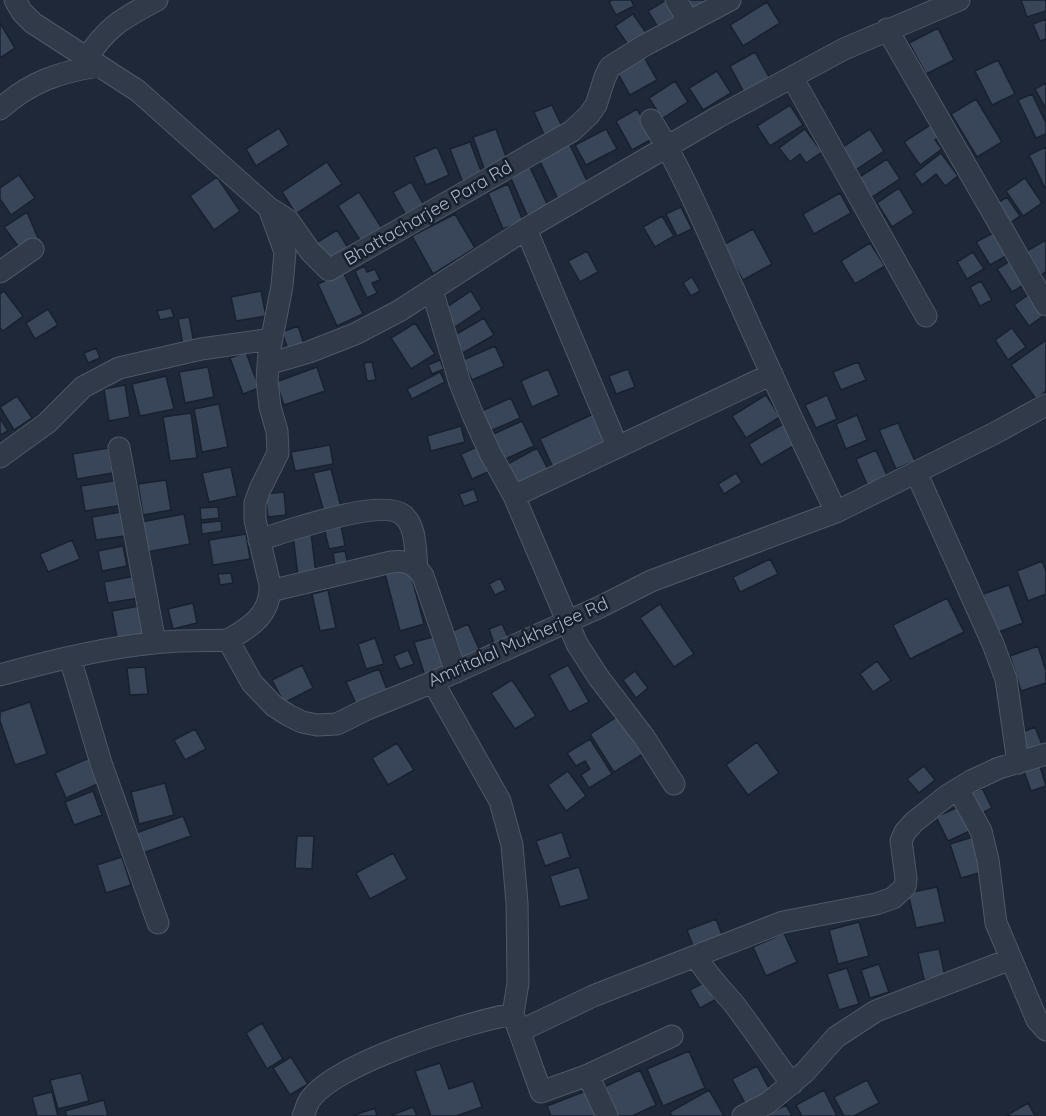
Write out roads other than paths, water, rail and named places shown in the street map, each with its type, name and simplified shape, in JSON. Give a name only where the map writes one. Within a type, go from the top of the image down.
[{"type":"street","name":"Bhattacharjee Para Rd","points":[[15,0],[22,12],[33,23],[138,91],[269,208],[288,220],[310,251],[329,270],[572,131],[590,115],[610,68],[645,45],[689,22]]},
{"type":"street","points":[[0,109],[27,88],[49,77],[93,62],[102,36],[118,22],[157,0]]},
{"type":"street","points":[[676,0],[689,22],[730,0]]},
{"type":"street","points":[[268,364],[309,352],[355,334],[399,311],[526,229],[666,146],[844,49],[959,0]]},
{"type":"street","points":[[888,29],[1046,305]]},
{"type":"street","points":[[792,77],[926,316]]},
{"type":"street","points":[[651,120],[713,240],[836,512]]},
{"type":"street","name":"Bhattacharjee Para Rd","points":[[269,208],[285,252],[282,286],[268,364],[270,407],[277,431],[278,453],[255,503],[255,520],[270,591]]},
{"type":"street","points":[[526,229],[617,446]]},
{"type":"street","points":[[0,272],[33,249]]},
{"type":"street","points":[[432,290],[460,383],[472,413],[489,453],[514,496],[585,659],[644,737],[674,784]]},
{"type":"street","points":[[0,457],[47,423],[83,387],[119,368],[201,349],[272,339]]},
{"type":"street","points":[[514,496],[772,374]]},
{"type":"street","name":"Amritalal Mukherjee Rd","points":[[228,640],[252,683],[263,696],[288,716],[309,723],[337,724],[403,693],[456,672],[651,581],[836,512],[1046,405]]},
{"type":"street","points":[[119,448],[155,643]]},
{"type":"street","points":[[916,471],[1003,670],[1012,712],[1018,762]]},
{"type":"street","points":[[259,540],[331,518],[378,510],[396,510],[407,519],[411,528],[417,568]]},
{"type":"street","points":[[0,675],[38,664],[155,643],[228,640],[251,627],[258,619],[268,607],[270,591],[402,561],[410,562],[423,576],[456,672]]},
{"type":"street","points":[[70,658],[101,763],[158,923]]},
{"type":"street","points":[[433,682],[500,801],[512,845],[517,903],[516,1023],[541,1092],[588,1075],[672,1036]]},
{"type":"street","points":[[303,1116],[308,1102],[322,1088],[349,1071],[421,1040],[477,1022],[516,1023],[593,996],[783,922],[876,904],[893,898],[904,887],[906,878],[901,841],[905,832],[929,810],[958,789],[999,768],[1046,754]]},
{"type":"street","points":[[958,789],[981,831],[988,860],[996,923],[1037,1020],[1046,1030]]},
{"type":"street","points":[[696,956],[706,973],[735,1006],[792,1084]]},
{"type":"street","points":[[743,1116],[768,1103],[792,1084],[836,1037],[876,1011],[1011,959]]},
{"type":"street","points":[[588,1075],[607,1116]]}]
